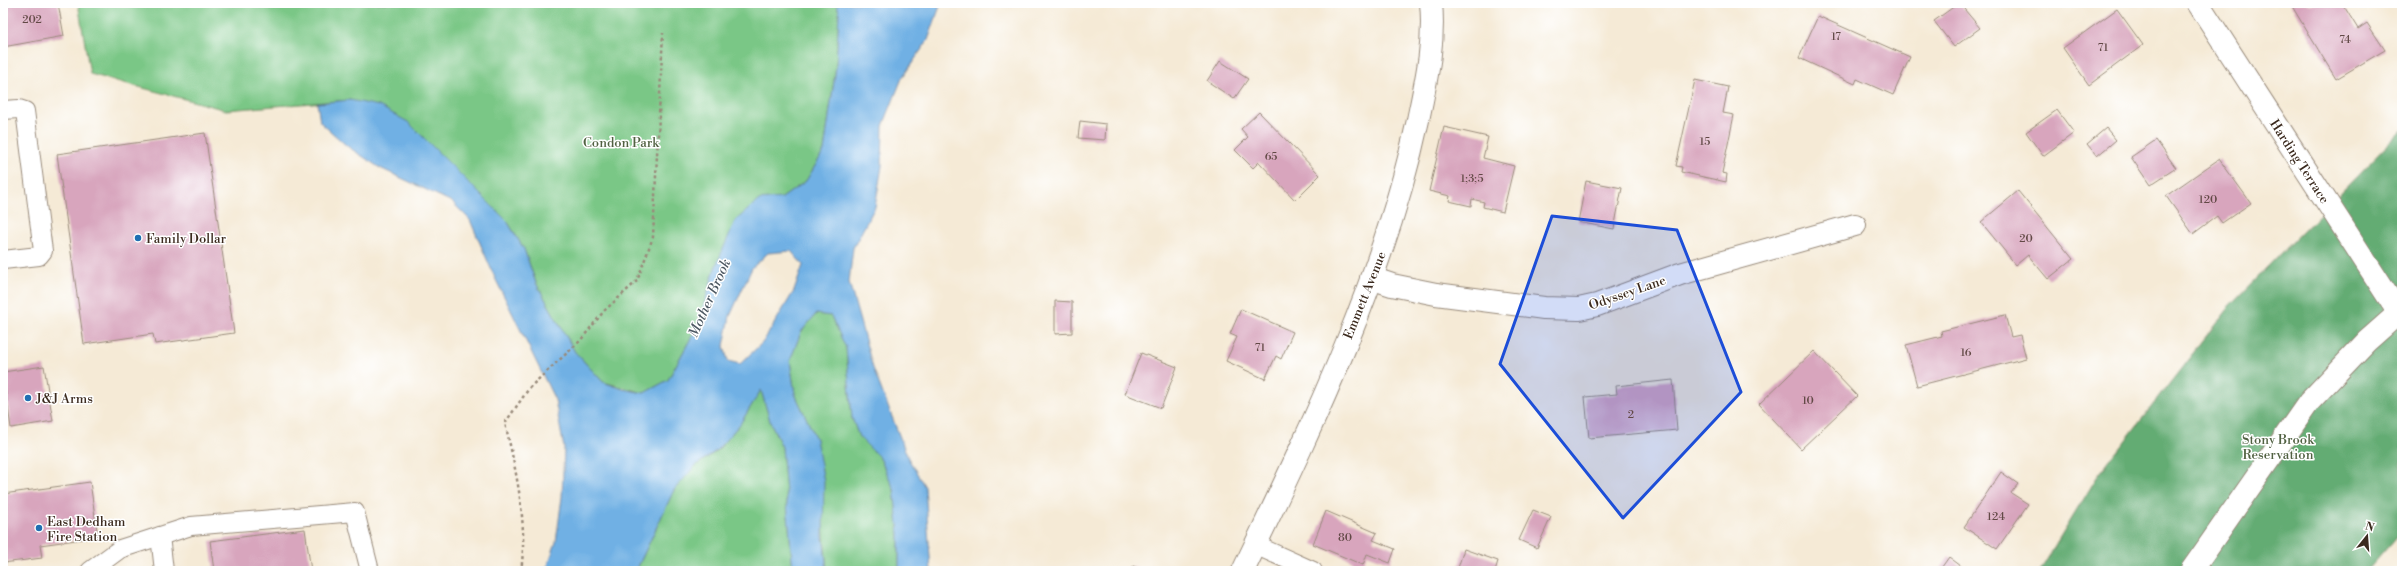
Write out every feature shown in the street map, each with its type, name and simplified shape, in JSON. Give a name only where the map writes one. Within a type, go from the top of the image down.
[{"type":"street","name":"Emmett Avenue","points":[[1243,571],[1304,442],[1372,278],[1398,203],[1431,61],[1433,35],[1431,3]]},
{"type":"street","name":"Harding Terrace","points":[[2198,3],[2401,313]]},
{"type":"street","name":"Odyssey Lane","points":[[1372,278],[1392,286],[1436,294],[1544,308],[1579,309],[1597,305],[1680,274],[1855,225]]},
{"type":"street","points":[[2191,571],[2310,402],[2367,341],[2401,313]]},
{"type":"lane","points":[[3,260],[39,256],[43,251],[25,111],[11,110]]},
{"type":"lane","points":[[90,571],[120,549],[192,526],[356,512],[370,571]]},
{"type":"lane","points":[[160,536],[164,571]]},
{"type":"lane","points":[[1255,545],[1313,571]]},
{"type":"path","points":[[521,571],[524,552],[518,480],[505,423],[530,387],[580,341],[604,311],[637,281],[653,237],[664,33]]},
{"type":"highlighted area","points":[[1552,216],[1677,230],[1741,392],[1623,518],[1500,364]]},
{"type":"green space","name":"Condon Park","points":[[78,3],[837,3],[839,13],[836,67],[824,151],[806,181],[782,198],[759,200],[715,268],[698,325],[668,380],[644,393],[603,382],[575,352],[536,283],[524,249],[507,221],[408,122],[350,100],[226,110],[90,74]]},
{"type":"green space","name":"Stony Brook Reservation","points":[[2402,130],[2402,531],[2367,571],[2040,571],[2097,477],[2228,308]]},
{"type":"green space","points":[[816,314],[831,316],[846,347],[852,418],[859,437],[880,458],[894,489],[899,534],[899,571],[827,571],[816,439],[795,394],[790,361],[801,332]]},
{"type":"green space","points":[[761,390],[770,421],[782,447],[793,571],[636,571],[674,490],[695,466],[717,451],[740,424]]},
{"type":"water","name":"Mother Brook","points":[[837,3],[941,3],[928,40],[902,78],[883,126],[882,166],[875,207],[853,248],[849,282],[873,368],[908,458],[925,487],[931,571],[899,571],[899,534],[894,489],[880,458],[859,437],[852,418],[846,348],[831,316],[816,314],[801,332],[790,361],[795,394],[816,439],[824,481],[823,536],[827,571],[793,571],[782,447],[770,421],[761,390],[740,424],[716,451],[695,466],[674,490],[636,571],[546,571],[556,542],[562,497],[564,448],[555,400],[495,278],[470,220],[452,202],[380,168],[347,146],[320,122],[317,103],[350,100],[379,106],[408,122],[507,221],[524,249],[536,283],[575,352],[603,382],[623,389],[644,393],[668,380],[698,325],[715,268],[735,221],[759,200],[782,198],[806,181],[824,151],[836,67],[839,13]],"holes":[[[791,251],[803,265],[794,291],[763,342],[740,364],[728,361],[724,346],[730,316],[752,268],[768,253]]]},
{"type":"building","points":[[3,3],[58,3],[64,36],[3,47]]},
{"type":"building","points":[[1959,3],[1980,28],[1954,47],[1934,21]]},
{"type":"building","points":[[2290,3],[2342,3],[2358,29],[2367,23],[2385,50],[2336,79]]},
{"type":"building","points":[[2117,9],[2143,45],[2089,85],[2063,48]]},
{"type":"building","points":[[1818,16],[1910,57],[1893,95],[1857,79],[1855,84],[1799,58]]},
{"type":"building","points":[[1220,61],[1248,79],[1234,99],[1207,81]]},
{"type":"building","points":[[1695,80],[1728,87],[1723,113],[1734,115],[1722,173],[1727,174],[1726,182],[1681,172],[1682,167],[1676,166]]},
{"type":"building","points":[[2057,110],[2074,133],[2043,156],[2026,132]]},
{"type":"building","points":[[1259,112],[1320,175],[1295,200],[1259,162],[1253,168],[1235,150],[1248,137],[1241,129]]},
{"type":"building","points":[[1080,121],[1106,124],[1105,140],[1078,138]]},
{"type":"building","points":[[1444,127],[1488,137],[1483,158],[1514,166],[1503,212],[1483,207],[1484,202],[1472,199],[1471,206],[1449,201],[1450,196],[1429,191]]},
{"type":"building","points":[[2106,128],[2116,140],[2097,156],[2087,144]]},
{"type":"building","points":[[205,133],[234,333],[155,344],[153,334],[84,344],[57,154]]},
{"type":"building","points":[[2156,140],[2176,168],[2150,185],[2131,157]]},
{"type":"building","points":[[2219,159],[2251,203],[2222,223],[2217,216],[2193,234],[2166,196]]},
{"type":"building","points":[[1586,181],[1622,188],[1614,229],[1578,222]]},
{"type":"building","points":[[2018,191],[2073,259],[2048,279],[2028,255],[2016,265],[1981,222]]},
{"type":"building","points":[[1055,301],[1072,302],[1072,333],[1055,334]]},
{"type":"building","points":[[1241,309],[1293,332],[1281,359],[1276,356],[1265,379],[1226,361],[1237,337],[1230,334]]},
{"type":"building","points":[[2005,315],[2011,337],[2020,335],[2026,358],[1917,386],[1906,345],[1942,336],[1941,331]]},
{"type":"building","points":[[1814,351],[1857,396],[1801,449],[1759,404]]},
{"type":"building","points":[[1141,353],[1177,367],[1161,408],[1125,394]]},
{"type":"building","name":"J&J Arms","points":[[44,366],[53,421],[11,428],[3,372]]},
{"type":"building","points":[[1673,380],[1677,430],[1589,438],[1585,397],[1617,394],[1616,386]]},
{"type":"building","points":[[2001,472],[2018,484],[2011,493],[2028,504],[1997,549],[1964,527]]},
{"type":"building","points":[[90,482],[98,537],[40,545],[42,558],[3,563],[3,494]]},
{"type":"building","points":[[1533,510],[1551,517],[1537,548],[1519,540]]},
{"type":"building","points":[[1326,511],[1377,533],[1373,540],[1395,549],[1390,563],[1367,554],[1363,565],[1313,544]]},
{"type":"building","points":[[305,529],[311,571],[214,571],[210,541]]},
{"type":"building","points":[[1464,549],[1498,561],[1495,571],[1457,571]]},
{"type":"building","points":[[1949,557],[1965,569],[1964,571],[1939,571]]},
{"type":"building","points":[[1133,566],[1145,571],[1131,571]]},
{"type":"place","name":"Family Dollar","points":[[138,238]]},
{"type":"place","name":"J&J Arms","points":[[28,398]]},
{"type":"place","name":"East Dedham Fire Station","points":[[39,528]]}]
